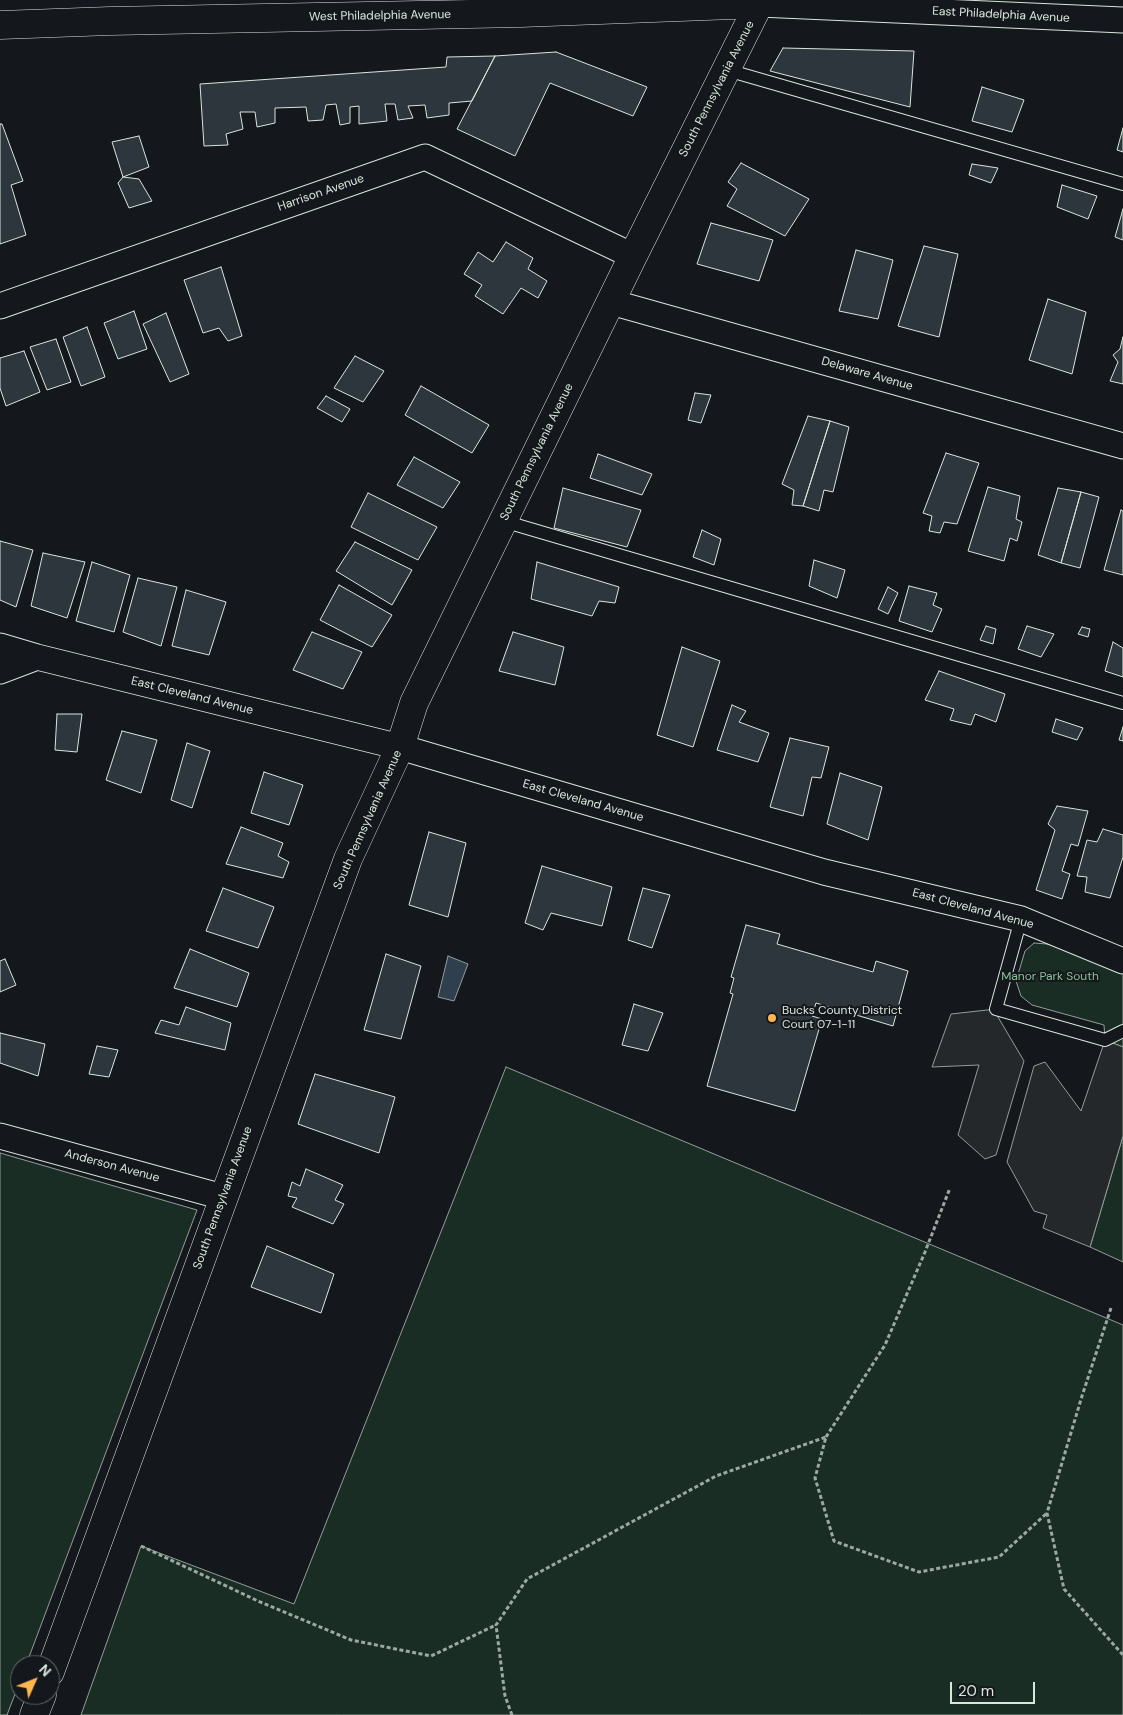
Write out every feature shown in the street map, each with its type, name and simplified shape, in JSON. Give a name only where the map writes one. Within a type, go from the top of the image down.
[{"type":"main road","name":"West Philadelphia Avenue","points":[[0,24],[521,13],[760,2]]},
{"type":"main road","name":"South Pennsylvania Avenue","points":[[56,1655],[348,860],[400,747],[414,703],[760,2]]},
{"type":"street","name":"East Philadelphia Avenue","points":[[760,2],[1123,20]]},
{"type":"street","name":"Harrison Avenue","points":[[0,306],[425,157],[633,256]]},
{"type":"street","name":"Delaware Avenue","points":[[611,302],[1123,446]]},
{"type":"street","name":"East Cleveland Avenue","points":[[0,646],[400,747],[824,872],[1021,919],[1123,961]]},
{"type":"street","points":[[0,671],[38,657]]},
{"type":"street","name":"Anderson Avenue","points":[[0,1136],[223,1197]]},
{"type":"lane","points":[[727,70],[1123,184]]},
{"type":"lane","points":[[503,521],[1123,703]]},
{"type":"lane","points":[[1021,919],[996,1009],[1105,1040],[1123,1031]]},
{"type":"path","points":[[950,1188],[885,1345],[826,1437],[815,1478],[834,1540],[919,1572],[999,1557],[1047,1513]]},
{"type":"path","points":[[1111,1308],[1047,1513],[1064,1589],[1123,1655]]},
{"type":"path","points":[[141,1546],[258,1601],[351,1640],[431,1656],[496,1625],[527,1579],[716,1476],[826,1437]]},
{"type":"path","points":[[496,1625],[505,1696],[512,1715]]},
{"type":"green space","name":"Manor Park South","points":[[1034,943],[1047,944],[1123,968],[1123,1047],[1105,1040],[1104,1025],[1032,1005],[1021,996],[1016,981],[1025,951]]},
{"type":"green space","points":[[506,1067],[1123,1325],[1123,1715],[81,1715],[141,1546],[294,1604]]},
{"type":"green space","points":[[1123,1136],[1123,1262],[1090,1247]]},
{"type":"green space","points":[[0,1153],[197,1210],[30,1655],[10,1655],[11,1705],[7,1715],[0,1715]]},
{"type":"shaded area","points":[[996,1009],[995,1012],[1024,1061],[996,1155],[985,1159],[958,1135],[979,1065],[932,1067],[951,1014]]},
{"type":"shaded area","points":[[1105,1040],[1123,1047],[1123,1136],[1090,1247],[1043,1228],[1047,1215],[1034,1211],[1007,1162],[1034,1066],[1045,1062],[1081,1111]]},
{"type":"water","points":[[448,956],[468,964],[454,1001],[438,997]]},
{"type":"building","points":[[783,48],[914,51],[910,107],[770,71]]},
{"type":"building","points":[[556,52],[647,87],[633,116],[550,83],[515,156],[457,129],[495,56]]},
{"type":"building","points":[[495,56],[472,101],[449,103],[449,115],[427,118],[425,105],[408,106],[413,118],[398,120],[395,104],[385,104],[387,121],[359,124],[359,106],[350,107],[350,123],[340,125],[336,104],[326,105],[323,120],[308,121],[306,107],[275,108],[275,123],[257,127],[255,112],[240,112],[243,129],[226,134],[228,145],[204,146],[200,84],[446,67],[447,57]]},
{"type":"building","points":[[982,87],[1024,100],[1012,132],[972,121]]},
{"type":"building","points":[[0,124],[2,124],[23,181],[11,185],[26,235],[0,244]]},
{"type":"building","points":[[1123,128],[1123,152],[1117,150]]},
{"type":"building","points":[[139,136],[149,167],[123,177],[112,142]]},
{"type":"building","points":[[741,163],[809,199],[785,236],[727,206],[737,189],[728,182]]},
{"type":"building","points":[[972,164],[998,168],[991,183],[969,175]]},
{"type":"building","points":[[123,177],[139,179],[152,201],[129,208],[118,183]]},
{"type":"building","points":[[1062,185],[1097,196],[1088,219],[1057,207]]},
{"type":"building","points":[[1123,209],[1123,240],[1115,237]]},
{"type":"building","points":[[711,223],[773,240],[759,281],[697,264]]},
{"type":"building","points":[[506,242],[533,258],[528,269],[547,281],[538,298],[521,288],[503,314],[475,296],[482,285],[464,274],[478,252],[493,262]]},
{"type":"building","points":[[924,246],[958,254],[939,337],[898,326]]},
{"type":"building","points":[[856,250],[893,260],[878,319],[839,311]]},
{"type":"building","points":[[221,267],[242,336],[228,341],[219,328],[203,333],[184,280]]},
{"type":"building","points":[[1048,299],[1086,312],[1072,374],[1029,360]]},
{"type":"building","points":[[134,311],[147,349],[118,359],[104,323]]},
{"type":"building","points":[[166,313],[189,374],[170,382],[143,324]]},
{"type":"building","points":[[87,327],[105,377],[81,386],[63,337]]},
{"type":"building","points":[[1123,337],[1123,384],[1110,381],[1118,362],[1113,355],[1120,349]]},
{"type":"building","points":[[56,339],[71,382],[47,390],[30,347]]},
{"type":"building","points":[[24,351],[40,392],[6,406],[0,388],[0,358]]},
{"type":"building","points":[[355,356],[384,371],[363,402],[334,388]]},
{"type":"building","points":[[421,386],[489,425],[472,453],[405,415]]},
{"type":"building","points":[[695,393],[711,395],[701,423],[688,420]]},
{"type":"building","points":[[326,396],[350,409],[342,422],[317,408]]},
{"type":"building","points":[[808,416],[830,421],[803,506],[792,505],[794,490],[782,484]]},
{"type":"building","points":[[830,421],[849,427],[833,492],[824,490],[819,511],[803,506]]},
{"type":"building","points":[[946,453],[979,463],[957,524],[944,522],[940,533],[929,531],[932,516],[923,513]]},
{"type":"building","points":[[598,454],[652,474],[642,495],[590,478]]},
{"type":"building","points":[[414,457],[460,482],[443,508],[397,485]]},
{"type":"building","points":[[988,487],[1020,496],[1016,519],[1022,522],[1017,541],[1010,538],[1004,561],[968,551]]},
{"type":"building","points":[[563,488],[641,510],[627,547],[554,528]]},
{"type":"building","points":[[1058,488],[1081,492],[1061,563],[1038,555]]},
{"type":"building","points":[[1081,492],[1099,497],[1080,568],[1061,563]]},
{"type":"building","points":[[368,493],[437,527],[418,560],[351,527]]},
{"type":"building","points":[[1121,510],[1123,511],[1123,575],[1104,570]]},
{"type":"building","points":[[702,530],[721,539],[714,565],[693,557]]},
{"type":"building","points":[[0,541],[33,550],[16,607],[0,600]]},
{"type":"building","points":[[355,542],[412,570],[392,605],[336,571]]},
{"type":"building","points":[[43,553],[85,562],[67,618],[31,606]]},
{"type":"building","points":[[814,560],[845,570],[837,598],[809,586]]},
{"type":"building","points":[[92,562],[130,575],[114,632],[76,621]]},
{"type":"building","points":[[537,562],[619,587],[615,603],[599,601],[592,616],[531,599]]},
{"type":"building","points":[[138,578],[177,587],[161,646],[123,632]]},
{"type":"building","points":[[339,585],[392,615],[372,647],[320,620]]},
{"type":"building","points":[[909,586],[937,593],[933,605],[942,609],[932,632],[899,621]]},
{"type":"building","points":[[888,587],[898,593],[888,614],[878,609]]},
{"type":"building","points":[[186,590],[226,602],[209,655],[172,646]]},
{"type":"building","points":[[986,626],[996,629],[993,644],[980,640]]},
{"type":"building","points":[[1027,626],[1054,634],[1041,657],[1018,649]]},
{"type":"building","points":[[1082,627],[1090,629],[1088,637],[1078,634]]},
{"type":"building","points":[[312,632],[362,652],[343,689],[293,670]]},
{"type":"building","points":[[513,632],[564,647],[555,685],[499,671]]},
{"type":"building","points":[[1113,642],[1123,648],[1123,677],[1105,671]]},
{"type":"building","points":[[682,647],[720,661],[693,747],[657,735]]},
{"type":"building","points":[[939,671],[1005,694],[996,722],[975,714],[971,725],[950,720],[954,709],[925,700]]},
{"type":"building","points":[[732,705],[746,711],[739,722],[769,733],[758,762],[717,750]]},
{"type":"building","points":[[57,714],[82,714],[77,752],[55,750]]},
{"type":"building","points":[[1056,719],[1083,728],[1077,740],[1052,732]]},
{"type":"building","points":[[1123,727],[1123,741],[1119,740]]},
{"type":"building","points":[[122,731],[157,740],[141,793],[106,780]]},
{"type":"building","points":[[790,738],[829,747],[821,778],[812,777],[803,816],[770,807]]},
{"type":"building","points":[[187,743],[210,751],[192,808],[171,800]]},
{"type":"building","points":[[264,772],[303,785],[289,825],[251,813]]},
{"type":"building","points":[[840,773],[882,787],[868,840],[827,824]]},
{"type":"building","points":[[1057,806],[1088,811],[1078,846],[1071,844],[1062,871],[1070,874],[1062,899],[1036,890],[1055,830],[1048,824]]},
{"type":"building","points":[[241,827],[283,843],[278,856],[289,862],[283,878],[226,864]]},
{"type":"building","points":[[1103,829],[1123,835],[1123,857],[1110,898],[1085,892],[1087,877],[1077,876],[1087,840],[1097,842]]},
{"type":"building","points":[[429,832],[466,843],[448,917],[409,905]]},
{"type":"building","points":[[542,866],[612,887],[602,926],[551,913],[543,930],[525,923]]},
{"type":"building","points":[[223,888],[274,907],[258,948],[206,931]]},
{"type":"building","points":[[643,888],[670,895],[652,948],[628,940]]},
{"type":"building","name":"Bucks County District Court 07-1-11","points":[[746,925],[780,934],[777,944],[873,972],[876,961],[908,971],[893,1026],[816,1003],[812,1016],[822,1019],[795,1111],[707,1086],[733,994],[730,993],[734,978],[731,977]]},
{"type":"building","points":[[190,949],[249,973],[237,1007],[174,988]]},
{"type":"building","points":[[386,954],[421,966],[401,1039],[364,1030]]},
{"type":"building","points":[[5,959],[16,985],[0,992],[0,961]]},
{"type":"building","points":[[634,1004],[663,1013],[648,1051],[622,1045]]},
{"type":"building","points":[[186,1007],[231,1023],[225,1050],[155,1033],[161,1020],[179,1025]]},
{"type":"building","points":[[0,1033],[45,1044],[38,1076],[0,1063]]},
{"type":"building","points":[[97,1046],[118,1050],[109,1077],[89,1074]]},
{"type":"building","points":[[315,1074],[395,1097],[379,1153],[298,1124]]},
{"type":"building","points":[[306,1169],[343,1185],[335,1200],[344,1204],[333,1224],[292,1207],[297,1198],[288,1196],[292,1182],[300,1186]]},
{"type":"building","points":[[267,1246],[334,1274],[321,1313],[251,1287]]},
{"type":"place","name":"Bucks County District Court 07-1-11","points":[[772,1018]]}]
